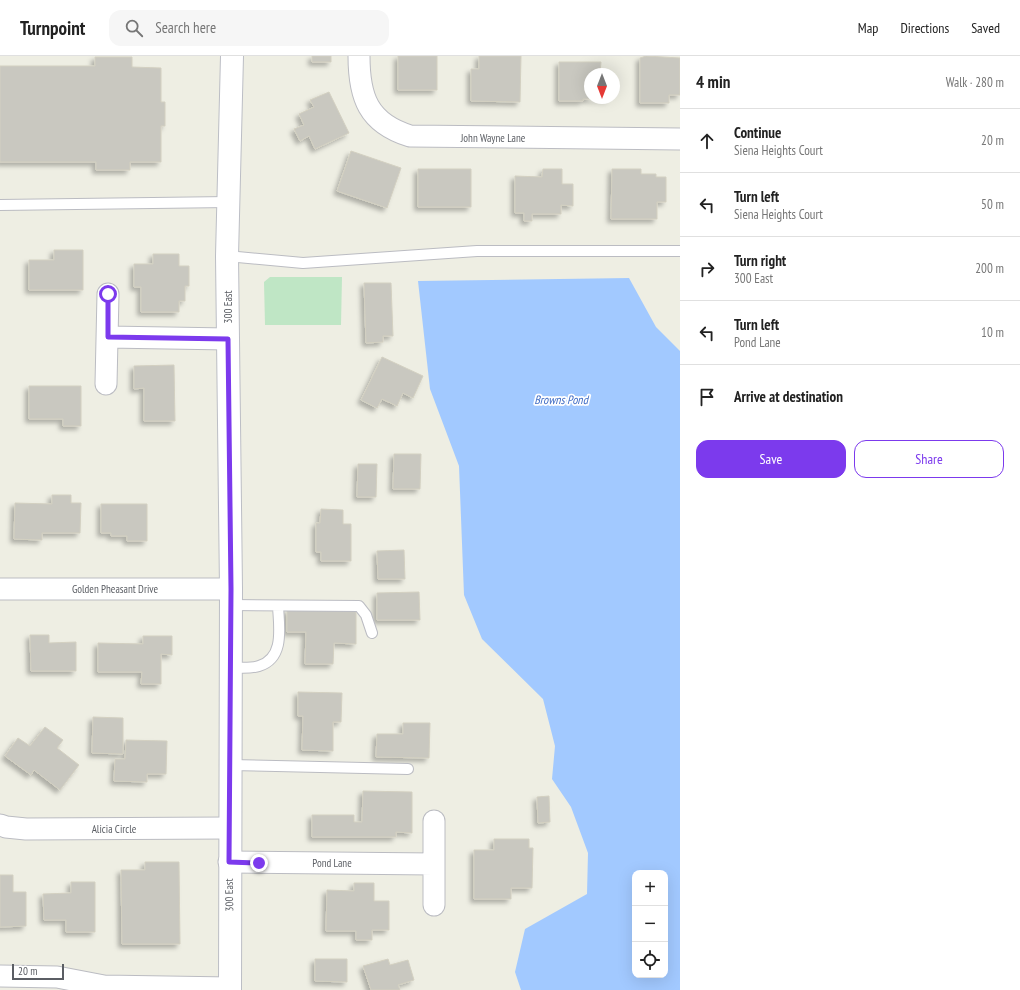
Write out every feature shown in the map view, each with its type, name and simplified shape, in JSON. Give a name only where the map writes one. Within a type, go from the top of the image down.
[{"type":"main road","name":"300 East","points":[[230,989],[229,764],[231,597],[227,256],[232,56]]},
{"type":"street","name":"John Wayne Lane","points":[[359,56],[361,87],[370,110],[387,127],[410,136],[680,139]]},
{"type":"street","points":[[106,384],[108,294]]},
{"type":"street","points":[[108,337],[228,339]]},
{"type":"street","name":"Golden Pheasant Drive","points":[[0,589],[231,597]]},
{"type":"street","points":[[434,821],[434,905]]},
{"type":"street","name":"Alicia Circle","points":[[0,825],[26,829],[229,828]]},
{"type":"street","name":"Pond Lane","points":[[229,862],[434,864]]},
{"type":"street","points":[[0,976],[57,977],[104,986],[230,989]]},
{"type":"lane","points":[[0,205],[229,202]]},
{"type":"lane","points":[[227,256],[303,263],[477,251],[680,251]]},
{"type":"lane","points":[[231,597],[278,606],[359,606],[366,615],[372,633]]},
{"type":"lane","points":[[230,668],[257,667],[268,662],[276,653],[279,638],[278,606]]},
{"type":"lane","points":[[229,764],[408,769]]},
{"type":"green space","points":[[270,277],[342,277],[341,325],[265,325],[264,282]]},
{"type":"water","name":"Browns Pond","points":[[629,278],[656,327],[680,351],[680,990],[521,990],[515,972],[525,929],[587,894],[588,853],[571,807],[552,779],[555,746],[543,699],[482,639],[464,595],[459,466],[430,389],[418,281]]},
{"type":"building","points":[[312,56],[331,56],[331,62],[312,62]]},
{"type":"building","points":[[398,56],[437,56],[437,90],[398,90]]},
{"type":"building","points":[[479,56],[521,56],[520,102],[471,101],[471,69],[479,69]]},
{"type":"building","points":[[646,56],[680,58],[680,95],[669,95],[669,103],[640,103],[640,58]]},
{"type":"building","points":[[95,57],[132,57],[132,67],[161,68],[161,102],[165,102],[165,126],[161,126],[161,162],[130,162],[130,170],[96,170],[96,162],[0,162],[0,66],[95,66]]},
{"type":"building","points":[[559,62],[601,62],[600,68],[584,68],[583,101],[559,101]]},
{"type":"building","points":[[329,92],[349,133],[315,149],[309,136],[300,141],[294,129],[304,125],[299,114],[314,107],[310,100]]},
{"type":"building","points":[[351,151],[401,168],[387,208],[337,191]]},
{"type":"building","points":[[418,169],[471,169],[471,207],[418,207]]},
{"type":"building","points":[[543,169],[562,169],[562,184],[573,184],[573,206],[561,205],[561,214],[532,214],[532,221],[524,221],[524,213],[515,213],[515,176],[542,177]]},
{"type":"building","points":[[612,169],[641,169],[641,174],[656,174],[656,177],[666,177],[666,202],[657,202],[657,219],[611,219]]},
{"type":"building","points":[[54,250],[83,250],[83,290],[29,290],[29,260],[54,260]]},
{"type":"building","points":[[153,254],[179,254],[179,266],[189,266],[189,286],[185,286],[185,301],[179,301],[179,312],[141,312],[141,287],[134,287],[134,264],[153,264]]},
{"type":"building","points":[[364,283],[391,283],[393,336],[383,336],[383,342],[366,343]]},
{"type":"building","points":[[382,357],[423,376],[413,398],[403,393],[397,406],[382,399],[377,408],[361,400]]},
{"type":"building","points":[[174,365],[175,421],[144,421],[144,388],[134,389],[134,366]]},
{"type":"building","points":[[29,386],[81,386],[81,426],[63,426],[63,419],[29,419]]},
{"type":"building","points":[[394,454],[421,454],[420,489],[393,489]]},
{"type":"building","points":[[358,464],[377,464],[376,497],[357,497]]},
{"type":"building","points":[[52,495],[71,495],[71,503],[81,503],[80,533],[42,533],[42,540],[14,539],[15,503],[52,504]]},
{"type":"building","points":[[101,504],[147,504],[147,541],[127,541],[127,536],[111,536],[111,533],[101,533]]},
{"type":"building","points":[[321,509],[343,510],[343,524],[351,524],[351,561],[321,561],[321,552],[316,552],[316,523],[320,523]]},
{"type":"building","points":[[404,550],[405,579],[378,579],[377,551]]},
{"type":"building","points":[[419,592],[420,620],[377,620],[377,593]]},
{"type":"building","points":[[287,610],[356,611],[356,644],[334,643],[333,664],[305,664],[306,632],[287,632]]},
{"type":"building","points":[[30,635],[49,635],[49,643],[76,642],[76,671],[31,671]]},
{"type":"building","points":[[143,636],[172,636],[172,655],[161,654],[161,684],[141,684],[142,672],[98,672],[98,643],[143,644]]},
{"type":"building","points":[[298,692],[342,693],[341,722],[333,722],[333,751],[302,750],[303,716],[298,716]]},
{"type":"building","points":[[93,717],[123,718],[123,754],[92,753]]},
{"type":"building","points":[[403,723],[430,723],[429,758],[376,757],[377,734],[403,734]]},
{"type":"building","points":[[45,727],[63,740],[57,748],[79,765],[60,790],[34,770],[31,775],[5,756],[18,738],[30,746]]},
{"type":"building","points":[[126,740],[167,741],[166,774],[147,774],[147,782],[114,781],[115,759],[125,759]]},
{"type":"building","points":[[363,791],[412,792],[412,833],[396,832],[396,837],[312,837],[312,815],[354,815],[354,822],[362,822]]},
{"type":"building","points":[[549,796],[550,822],[538,823],[537,797]]},
{"type":"building","points":[[494,839],[529,839],[529,848],[533,848],[532,888],[511,888],[511,899],[474,899],[474,850],[494,850]]},
{"type":"building","points":[[145,862],[179,862],[180,944],[122,944],[121,870],[145,870]]},
{"type":"building","points":[[0,875],[13,875],[13,892],[26,892],[26,926],[0,927]]},
{"type":"building","points":[[71,882],[95,882],[95,932],[66,932],[66,920],[44,920],[43,894],[71,893]]},
{"type":"building","points":[[354,883],[374,883],[374,901],[389,901],[389,930],[372,930],[372,940],[356,940],[356,931],[326,931],[327,890],[354,891]]},
{"type":"building","points":[[315,959],[347,959],[347,982],[315,981]]},
{"type":"building","points":[[388,959],[390,965],[408,960],[414,980],[398,985],[400,990],[371,990],[363,966]]},
{"type":"route","points":[[108,294],[108,337],[228,339],[231,589],[229,862],[259,863]]}]
